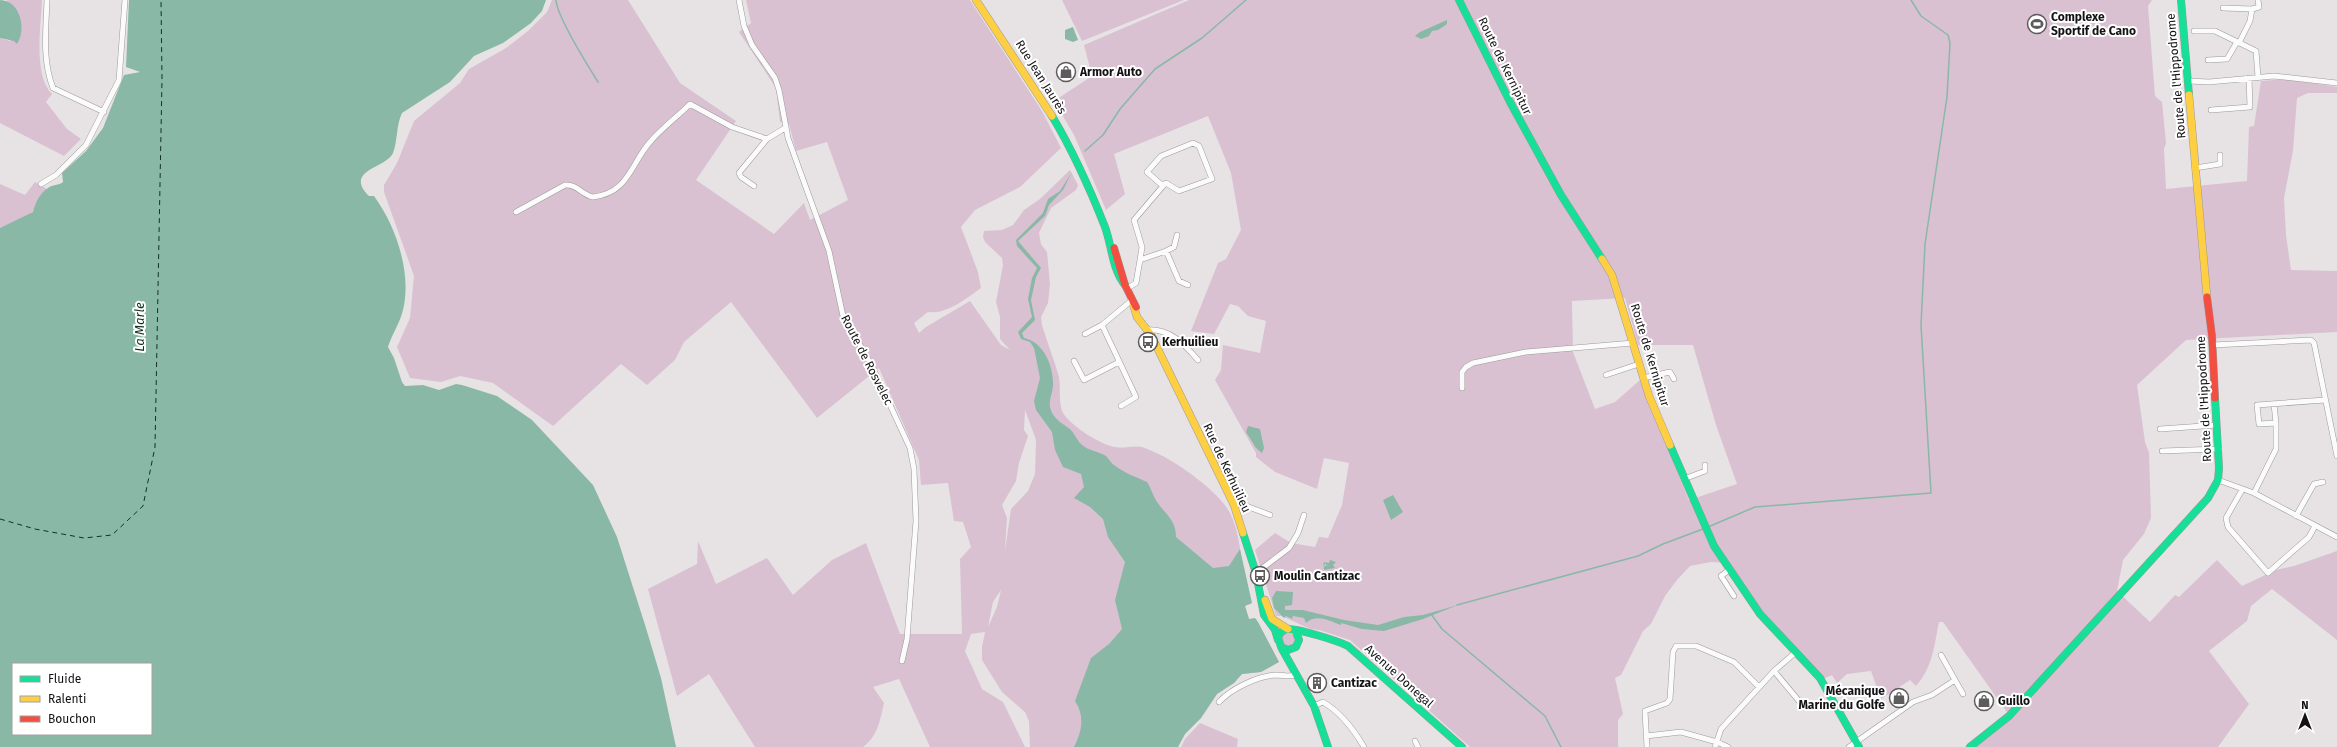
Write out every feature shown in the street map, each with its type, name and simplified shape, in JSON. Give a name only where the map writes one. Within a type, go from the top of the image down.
[{"type":"main road","name":"Rue Jean Jaurès","points":[[976,0],[1053,115],[1080,170],[1108,236],[1115,266],[1126,287]]},
{"type":"main road","name":"Route de Kernipitur","points":[[1459,0],[1474,27],[1510,102],[1557,189],[1612,275],[1649,396],[1706,528],[1729,570],[1763,618],[1823,683],[1858,744]]},
{"type":"main road","name":"Route de l'Hippodrome","points":[[1970,747],[2009,716],[2194,515],[2208,498],[2218,480],[2219,449],[2213,345],[2195,168],[2181,0]]},
{"type":"main road","points":[[1126,287],[1132,302]]},
{"type":"main road","name":"Rue de Kerhuilieu","points":[[1132,302],[1137,317],[1141,320],[1147,331],[1153,347],[1160,358],[1234,505],[1261,592],[1272,619],[1288,629]]},
{"type":"main road","name":"Rue de Kerhuilieu","points":[[1261,592],[1259,595],[1264,615],[1275,630],[1279,644],[1292,664],[1314,706],[1328,747]]},
{"type":"main road","points":[[1292,664],[1297,646],[1299,640],[1296,632],[1288,629],[1280,634],[1279,644],[1288,650],[1297,646],[1314,636]]},
{"type":"main road","name":"Avenue Donegal","points":[[1296,632],[1328,637],[1348,646],[1462,747]]},
{"type":"street","points":[[47,0],[44,50],[48,76],[53,88],[104,112]]},
{"type":"street","points":[[41,184],[56,175],[86,145],[119,80],[125,0]]},
{"type":"street","name":"Route de Rosvelec","points":[[739,0],[744,26],[752,45],[775,78],[779,90],[785,128],[795,163],[829,252],[843,316],[878,379],[906,439],[911,454],[914,469],[916,521],[907,639],[902,661]]},
{"type":"street","points":[[2223,8],[2252,9],[2259,7],[2258,0]]},
{"type":"street","points":[[2208,60],[2226,59],[2250,21],[2252,9]]},
{"type":"street","points":[[2194,31],[2215,30],[2256,51],[2258,77]]},
{"type":"street","points":[[2188,81],[2209,82],[2258,77],[2291,76],[2337,84]]},
{"type":"street","points":[[2211,110],[2250,107],[2249,78]]},
{"type":"street","points":[[516,212],[565,185],[573,186],[584,194],[593,197],[622,184],[650,141],[690,104],[732,127],[767,139]]},
{"type":"street","points":[[754,186],[741,177],[739,173],[767,139],[785,128]]},
{"type":"street","points":[[1126,287],[1136,283],[1142,247],[1134,220],[1166,183],[1179,191],[1212,179],[1199,146],[1193,143],[1161,156],[1147,172],[1162,186]]},
{"type":"street","points":[[2195,168],[2220,164],[2220,155]]},
{"type":"street","points":[[1140,260],[1174,247],[1177,235]]},
{"type":"street","points":[[1166,251],[1179,281],[1188,285]]},
{"type":"street","points":[[1085,334],[1102,325],[1132,302]]},
{"type":"street","points":[[1102,325],[1136,397],[1121,406]]},
{"type":"street","points":[[1147,331],[1156,329],[1179,339],[1198,360]]},
{"type":"street","points":[[2213,345],[2307,338],[2314,343],[2337,456]]},
{"type":"street","points":[[1462,388],[1462,372],[1466,367],[1473,363],[1526,352],[1633,343]]},
{"type":"street","points":[[1074,360],[1084,380],[1119,362]]},
{"type":"street","points":[[1606,375],[1639,364]]},
{"type":"street","points":[[1643,378],[1670,372],[1674,379]]},
{"type":"street","points":[[2276,423],[2259,424],[2257,405],[2325,400]]},
{"type":"street","points":[[2254,493],[2276,449],[2274,404]]},
{"type":"street","points":[[2160,429],[2217,425]]},
{"type":"street","points":[[2162,451],[2219,449]]},
{"type":"street","points":[[1684,479],[1705,471],[1705,464]]},
{"type":"street","points":[[2218,480],[2242,490],[2254,493],[2337,537]]},
{"type":"street","points":[[2296,516],[2314,484],[2323,482]]},
{"type":"street","points":[[2242,490],[2226,518],[2228,527],[2268,573],[2309,536],[2315,526]]},
{"type":"street","points":[[1234,505],[1241,504],[1270,516]]},
{"type":"street","points":[[1256,573],[1265,568],[1293,544],[1304,515]]},
{"type":"street","points":[[1729,570],[1721,576],[1734,596]]},
{"type":"street","points":[[1647,747],[1645,711],[1670,700],[1673,652],[1676,646],[1696,646],[1734,662],[1759,687]]},
{"type":"street","points":[[1716,744],[1721,729],[1774,671],[1796,652]]},
{"type":"street","points":[[1940,655],[1963,694]]},
{"type":"street","points":[[1774,671],[1804,708]]},
{"type":"street","points":[[1219,702],[1226,694],[1262,678],[1275,675],[1292,677],[1297,674]]},
{"type":"street","points":[[1849,747],[1858,744],[1913,702],[1932,695],[1955,680]]},
{"type":"street","points":[[1314,706],[1324,702],[1333,708],[1352,729],[1364,747]]},
{"type":"street","points":[[1646,736],[1681,732],[1728,747]]},
{"type":"street","points":[[1415,741],[1418,747]]},
{"type":"shaded area","points":[[7,0],[42,0],[40,63],[46,86],[52,94],[46,102],[67,129],[81,139],[64,156],[0,123],[0,38],[10,41]]},
{"type":"shaded area","points":[[552,0],[628,0],[680,83],[736,121],[696,180],[774,234],[804,203],[810,220],[848,200],[827,142],[796,151],[789,124],[780,122],[776,88],[739,32],[751,23],[746,0],[970,0],[1042,111],[1061,148],[1020,187],[975,210],[961,227],[978,272],[981,288],[956,305],[942,311],[928,312],[914,323],[919,333],[926,327],[970,301],[1001,345],[1010,350],[1000,339],[1000,317],[996,302],[1003,265],[1002,258],[985,242],[983,237],[984,231],[1002,230],[1013,225],[1024,210],[1040,199],[1070,170],[1078,185],[1076,190],[1051,208],[1039,233],[1041,244],[1047,252],[1050,284],[1048,303],[1041,317],[1042,325],[1059,377],[1061,409],[1067,418],[1079,429],[1102,443],[1118,447],[1142,447],[1175,463],[1207,487],[1224,504],[1231,515],[1235,526],[1245,579],[1252,603],[1245,606],[1249,619],[1256,619],[1279,662],[1261,672],[1242,674],[1234,683],[1217,694],[1201,718],[1185,734],[1178,747],[1121,747],[1145,689],[1169,679],[1170,672],[1167,663],[1168,655],[1172,646],[1190,626],[1189,620],[1184,613],[1166,603],[1163,599],[1164,591],[1161,575],[1143,537],[1148,516],[1145,502],[1141,500],[1126,504],[1114,502],[1108,493],[1108,472],[1106,468],[1082,465],[1077,463],[1069,456],[1069,436],[1062,428],[1054,425],[1045,408],[1050,379],[1044,360],[1041,360],[1047,379],[1040,402],[1041,410],[1049,424],[1065,437],[1066,457],[1072,465],[1077,467],[1103,471],[1104,494],[1113,506],[1140,505],[1144,507],[1145,517],[1140,531],[1140,540],[1149,554],[1150,565],[1159,582],[1160,603],[1172,613],[1184,616],[1187,622],[1185,629],[1171,638],[1163,657],[1168,676],[1159,682],[1142,686],[1131,696],[1119,723],[1112,747],[1030,747],[1029,721],[1025,712],[1002,692],[982,660],[982,647],[985,632],[971,634],[965,651],[982,689],[1003,702],[1025,747],[930,747],[899,679],[873,687],[884,703],[880,721],[875,733],[863,747],[755,747],[709,674],[677,696],[648,589],[697,564],[698,541],[716,584],[767,558],[793,595],[832,560],[866,543],[900,634],[962,634],[960,559],[971,547],[963,522],[954,521],[948,483],[921,485],[919,460],[879,368],[817,418],[731,302],[684,342],[675,360],[647,385],[621,364],[553,426],[493,383],[460,376],[441,382],[410,378],[397,347],[410,318],[414,276],[384,192],[384,185],[397,163],[414,121],[460,83],[469,69],[506,48],[528,31],[547,12]],"holes":[[[1025,410],[1036,440],[1035,474],[1028,491],[1011,509],[1005,551],[1007,518],[1002,505],[1016,481],[1019,463],[1028,436],[1024,430]],[[1001,590],[997,607],[988,627],[993,602]]]},
{"type":"shaded area","points":[[1062,0],[1184,0],[1082,41]]},
{"type":"shaded area","points":[[1189,0],[2152,0],[2148,6],[2155,96],[2162,102],[2166,143],[2164,149],[2166,189],[2247,181],[2249,127],[2254,126],[2261,81],[2286,79],[2337,87],[2337,93],[2308,93],[2297,98],[2293,151],[2284,198],[2286,235],[2291,270],[2337,271],[2337,332],[2186,340],[2137,385],[2145,442],[2149,453],[2151,518],[2144,534],[2123,560],[2117,591],[2150,622],[2175,595],[2179,597],[2217,560],[2242,586],[2276,570],[2294,566],[2337,551],[2337,640],[2272,589],[2251,606],[2247,621],[2209,651],[2249,704],[2218,747],[1974,747],[2009,715],[1943,622],[1939,622],[1932,656],[1922,679],[1916,686],[1910,680],[1881,699],[1871,671],[1847,674],[1837,683],[1832,675],[1823,679],[1803,655],[1765,616],[1728,563],[1711,562],[1690,566],[1677,580],[1665,596],[1651,624],[1643,631],[1621,675],[1615,678],[1623,714],[1618,720],[1618,747],[1470,747],[1350,640],[1319,630],[1310,629],[1282,616],[1276,616],[1255,550],[1275,533],[1291,543],[1315,547],[1319,537],[1328,538],[1342,505],[1349,463],[1324,458],[1317,489],[1275,472],[1256,457],[1256,453],[1215,380],[1221,370],[1223,345],[1260,353],[1266,321],[1248,316],[1238,306],[1230,304],[1214,334],[1191,331],[1218,263],[1226,259],[1241,230],[1231,173],[1208,116],[1114,154],[1125,194],[1106,210],[1074,135],[1054,101],[1092,76],[1084,45]],"holes":[[[1625,298],[1638,345],[1693,345],[1716,425],[1737,484],[1689,500],[1640,380],[1615,402],[1595,409],[1573,352],[1572,301]]]},
{"type":"shaded area","points":[[35,182],[47,189],[38,206],[24,218],[0,228],[0,184],[25,195]]},
{"type":"shaded area","points":[[1288,633],[1293,635],[1295,640],[1293,645],[1288,647],[1283,645],[1281,640],[1283,635]]},
{"type":"shaded area","points":[[1200,723],[1238,739],[1237,747],[1181,747],[1185,739]]},
{"type":"water","points":[[0,0],[7,1],[12,5],[20,16],[21,31],[17,44],[14,41],[0,38]]},
{"type":"water","name":"La Marle","points":[[129,0],[546,0],[542,11],[531,23],[503,43],[474,56],[450,82],[402,113],[393,153],[389,158],[369,170],[361,180],[362,187],[369,196],[374,196],[389,221],[400,250],[404,266],[405,296],[403,310],[388,347],[405,386],[423,385],[439,390],[456,384],[497,396],[532,420],[593,485],[617,537],[646,628],[661,678],[676,747],[0,747],[0,228],[33,212],[40,195],[45,190],[63,182],[62,173],[86,151],[103,128],[124,75],[140,72],[126,67]]},
{"type":"water","points":[[1447,20],[1447,24],[1438,30],[1432,31],[1429,36],[1421,39],[1415,36],[1420,32]]},
{"type":"water","points":[[1073,27],[1078,40],[1073,42],[1065,39],[1065,30]]},
{"type":"water","points":[[1072,172],[1063,190],[1049,205],[1045,216],[1018,241],[1041,268],[1036,277],[1031,300],[1035,320],[1022,333],[1024,338],[1031,340],[1042,350],[1050,364],[1053,379],[1050,402],[1052,413],[1058,420],[1070,429],[1084,446],[1106,456],[1118,468],[1130,475],[1147,482],[1157,502],[1170,518],[1176,531],[1176,537],[1213,568],[1229,566],[1240,549],[1252,603],[1245,606],[1249,619],[1255,618],[1258,622],[1279,662],[1261,672],[1242,674],[1234,683],[1217,694],[1201,718],[1185,734],[1178,747],[1074,747],[1079,735],[1081,724],[1080,712],[1075,701],[1091,658],[1109,644],[1122,629],[1115,600],[1125,562],[1108,537],[1103,519],[1090,507],[1074,498],[1084,487],[1081,474],[1063,467],[1055,450],[1052,432],[1036,410],[1034,401],[1040,378],[1034,348],[1030,342],[1021,339],[1018,332],[1032,317],[1028,299],[1032,278],[1037,268],[1017,246],[1016,240],[1043,213],[1048,199],[1060,191]]},
{"type":"water","points":[[1248,426],[1260,429],[1264,448],[1262,453],[1256,448],[1246,432]]},
{"type":"water","points":[[1393,495],[1403,512],[1391,520],[1383,500]]},
{"type":"water","points":[[1330,560],[1336,562],[1333,565],[1335,568],[1324,570],[1324,566],[1330,565],[1326,565],[1326,563],[1323,566],[1324,562],[1329,563]]},
{"type":"water","points":[[1276,591],[1293,592],[1292,605],[1285,606],[1285,610],[1303,610],[1344,620],[1378,625],[1404,617],[1423,615],[1458,605],[1423,619],[1384,631],[1362,629],[1341,623],[1341,625],[1319,618],[1310,620],[1306,623],[1304,618],[1293,616],[1292,619],[1286,616],[1284,618],[1274,608],[1272,598]]},
{"type":"waterway","points":[[556,0],[567,29],[598,82]]},
{"type":"waterway","points":[[1085,151],[1103,135],[1120,109],[1155,69],[1202,38],[1246,0]]},
{"type":"waterway","points":[[1708,527],[1755,507],[1931,493],[1921,325],[1925,244],[1947,97],[1950,43],[1948,35],[1921,16],[1911,0]]},
{"type":"waterway","points":[[1457,605],[1638,556],[1663,544],[1703,529]]},
{"type":"waterway","points":[[1431,614],[1442,629],[1545,716],[1561,747]]},
{"type":"ferry route","points":[[0,519],[35,529],[84,538],[112,535],[143,506],[155,447],[162,79],[161,0]]},
{"type":"traffic: fast","points":[[1459,0],[1510,102],[1561,195],[1602,259]]},
{"type":"traffic: fast","points":[[2181,0],[2189,95]]},
{"type":"traffic: fast","points":[[1052,116],[1081,170],[1105,227],[1117,272],[1125,285]]},
{"type":"traffic: fast","points":[[1970,747],[2009,716],[2208,498],[2218,480],[2219,468],[2215,398]]},
{"type":"traffic: fast","points":[[1670,445],[1714,546],[1760,614],[1820,678],[1859,747]]},
{"type":"traffic: fast","points":[[1243,533],[1256,573],[1264,615],[1275,630],[1278,640]]},
{"type":"traffic: fast","points":[[1296,632],[1299,640],[1296,647],[1288,650],[1281,647],[1278,637],[1281,632],[1287,629],[1318,635],[1348,646],[1462,747]]},
{"type":"traffic: fast","points":[[1282,649],[1314,706],[1328,747]]},
{"type":"traffic: slow","points":[[976,0],[1052,116]]},
{"type":"traffic: slow","points":[[2189,95],[2207,297]]},
{"type":"traffic: slow","points":[[1602,259],[1612,275],[1649,396],[1670,445]]},
{"type":"traffic: slow","points":[[1133,304],[1137,317],[1151,335],[1234,505],[1243,533]]},
{"type":"traffic: slow","points":[[1265,600],[1272,619],[1288,629]]},
{"type":"traffic: jam","points":[[1114,248],[1125,285],[1136,307]]},
{"type":"traffic: jam","points":[[2207,297],[2212,336],[2215,398]]},
{"type":"place","name":"Complexe Sportif de Cano","points":[[2037,24]]},
{"type":"place","name":"Armor Auto","points":[[1066,72]]},
{"type":"place","name":"Kerhuilieu","points":[[1148,342]]},
{"type":"place","name":"Moulin Cantizac","points":[[1260,576]]},
{"type":"place","name":"Cantizac","points":[[1317,683]]},
{"type":"place","name":"Mécanique Marine du Golfe","points":[[1899,698]]},
{"type":"place","name":"Guillo","points":[[1984,701]]}]
